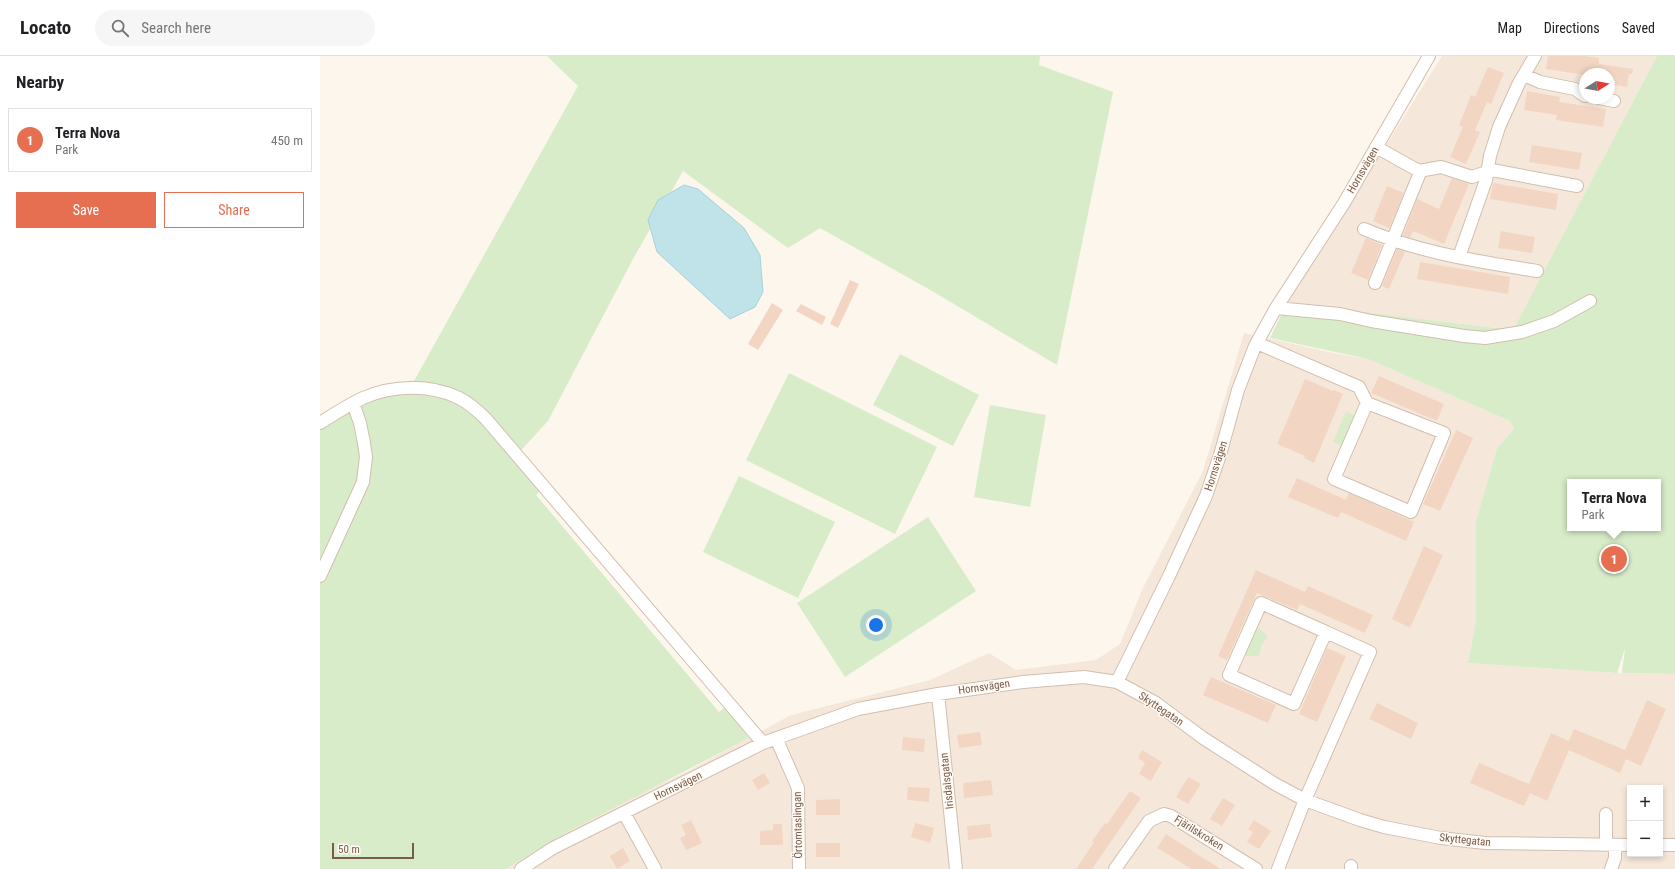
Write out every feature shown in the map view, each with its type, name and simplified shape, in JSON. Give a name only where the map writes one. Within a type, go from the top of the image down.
[{"type":"street","name":"Hornsvägen","points":[[522,869],[553,848],[763,744],[858,709],[938,694],[1022,682],[1084,677],[1117,682],[1206,496],[1220,455],[1238,390],[1257,343],[1276,308],[1344,203],[1429,56]]},
{"type":"street","points":[[1459,257],[1488,171],[1490,156],[1499,126],[1535,56]]},
{"type":"street","points":[[1524,75],[1540,82],[1575,89],[1579,92]]},
{"type":"street","points":[[1376,147],[1419,171],[1441,167],[1472,178],[1492,170],[1577,186]]},
{"type":"street","points":[[1375,283],[1391,240],[1419,176],[1419,171]]},
{"type":"street","points":[[1364,229],[1391,240],[1429,252],[1537,271]]},
{"type":"street","points":[[1276,308],[1340,314],[1371,321],[1485,338],[1522,332],[1554,321],[1590,301]]},
{"type":"street","points":[[1257,343],[1359,387],[1367,404],[1444,433],[1411,512],[1334,478],[1367,404]]},
{"type":"street","points":[[320,423],[353,403],[375,394],[393,390],[430,389],[448,393],[473,407],[486,419],[763,744]]},
{"type":"street","points":[[320,576],[363,482],[366,457],[360,423],[353,403]]},
{"type":"street","points":[[1278,869],[1305,800],[1370,652],[1326,632],[1261,603],[1229,675],[1294,704],[1326,632]]},
{"type":"street","name":"Skyttegatan","points":[[1117,682],[1156,703],[1247,768],[1305,800],[1360,820],[1441,838],[1485,842],[1627,845]]},
{"type":"street","name":"Irisdalsgatan","points":[[938,694],[956,869]]},
{"type":"street","name":"Örtomtaslingan","points":[[776,738],[798,788],[799,869]]},
{"type":"street","points":[[624,813],[655,869]]},
{"type":"street","name":"Fjärilskroken","points":[[1115,869],[1149,821],[1156,816],[1164,814],[1172,816],[1256,869]]},
{"type":"street","points":[[1606,814],[1614,858],[1611,869]]},
{"type":"street","points":[[1663,845],[1675,846]]},
{"type":"shaded area","points":[[1442,56],[1657,56],[1513,330],[1287,303]]},
{"type":"shaded area","points":[[1244,333],[1338,354],[1368,359],[1510,421],[1514,429],[1497,448],[1476,521],[1476,621],[1468,663],[1617,673],[1675,674],[1675,869],[507,869],[568,827],[686,772],[791,715],[930,680],[989,653],[1016,670],[1096,660],[1120,644],[1142,590],[1203,471]]},
{"type":"green space","points":[[547,56],[1040,56],[1039,65],[1113,92],[1057,365],[932,291],[820,228],[788,248],[683,171],[633,259],[548,421],[513,459],[541,490],[536,495],[719,712],[725,707],[749,738],[567,832],[506,869],[320,869],[320,427],[366,402],[414,381],[578,86]]},
{"type":"green space","points":[[1657,56],[1675,56],[1675,674],[1622,673],[1625,648],[1617,673],[1468,663],[1476,621],[1476,521],[1497,448],[1514,429],[1510,421],[1368,359],[1270,338],[1287,303],[1513,330]]},
{"type":"green space","points":[[900,354],[979,395],[953,446],[873,405]]},
{"type":"green space","points":[[789,373],[937,447],[895,534],[746,460]]},
{"type":"green space","points":[[990,405],[1046,415],[1030,507],[974,497]]},
{"type":"green space","points":[[1346,411],[1356,416],[1344,447],[1333,442]]},
{"type":"green space","points":[[739,476],[835,522],[798,598],[703,552]]},
{"type":"green space","points":[[928,517],[976,591],[845,677],[797,603]]},
{"type":"green space","points":[[1258,628],[1268,636],[1261,646],[1259,656],[1245,656],[1245,649],[1248,640],[1252,633]]},
{"type":"water","points":[[684,185],[698,189],[744,228],[760,255],[763,292],[755,307],[730,319],[657,252],[648,220],[658,200]]},
{"type":"building","points":[[1548,56],[1584,56],[1599,58],[1599,64],[1633,69],[1632,74],[1629,74],[1627,87],[1615,85],[1615,68],[1579,68],[1579,74],[1546,69]]},
{"type":"building","points":[[1488,67],[1504,73],[1491,104],[1487,102],[1475,130],[1480,132],[1466,164],[1450,157],[1463,127],[1459,125],[1471,95],[1475,97]]},
{"type":"building","points":[[1527,91],[1560,97],[1559,102],[1606,109],[1603,127],[1556,120],[1557,115],[1524,110]]},
{"type":"building","points":[[1532,145],[1582,153],[1579,170],[1529,162]]},
{"type":"building","points":[[1452,178],[1469,184],[1444,244],[1413,231],[1410,238],[1403,235],[1417,199],[1439,209]]},
{"type":"building","points":[[1493,183],[1558,194],[1556,210],[1490,199]]},
{"type":"building","points":[[1387,186],[1404,193],[1389,228],[1373,221]]},
{"type":"building","points":[[1501,231],[1535,237],[1532,253],[1498,248]]},
{"type":"building","points":[[1366,238],[1382,245],[1368,280],[1351,273]]},
{"type":"building","points":[[1397,249],[1405,252],[1389,289],[1382,286]]},
{"type":"building","points":[[1420,262],[1510,277],[1508,294],[1417,279]]},
{"type":"building","points":[[850,280],[859,284],[838,328],[830,324]]},
{"type":"building","points":[[772,303],[783,310],[758,350],[748,344]]},
{"type":"building","points":[[801,304],[826,317],[822,325],[796,311]]},
{"type":"building","points":[[1379,376],[1444,404],[1437,421],[1371,393]]},
{"type":"building","points":[[1305,379],[1343,394],[1314,463],[1304,458],[1305,456],[1277,444]]},
{"type":"building","points":[[1456,430],[1473,438],[1440,511],[1423,504]]},
{"type":"building","points":[[1297,478],[1346,500],[1349,493],[1414,522],[1406,541],[1341,512],[1338,518],[1288,497]]},
{"type":"building","points":[[1424,546],[1443,555],[1410,628],[1392,619]]},
{"type":"building","points":[[1256,570],[1305,592],[1308,586],[1373,615],[1365,633],[1300,604],[1297,610],[1257,593],[1227,660],[1218,656]]},
{"type":"building","points":[[1327,648],[1346,656],[1317,722],[1299,714]]},
{"type":"building","points":[[1211,677],[1276,705],[1268,723],[1203,695]]},
{"type":"building","points":[[1647,700],[1666,709],[1641,766],[1626,759],[1620,773],[1569,750],[1547,801],[1530,793],[1524,806],[1470,783],[1479,763],[1529,784],[1551,733],[1569,741],[1574,729],[1625,750]]},
{"type":"building","points":[[1377,703],[1418,723],[1411,739],[1369,719]]},
{"type":"building","points":[[980,732],[982,745],[959,748],[957,735]]},
{"type":"building","points":[[903,737],[925,739],[924,752],[902,750]]},
{"type":"building","points":[[1142,750],[1162,762],[1151,781],[1139,774],[1145,763],[1138,758]]},
{"type":"building","points":[[764,773],[770,783],[758,790],[752,780]]},
{"type":"building","points":[[1188,777],[1201,784],[1188,804],[1176,797]]},
{"type":"building","points":[[991,780],[993,795],[964,798],[963,783]]},
{"type":"building","points":[[908,787],[930,788],[929,802],[907,800]]},
{"type":"building","points":[[1130,791],[1141,798],[1092,869],[1076,869],[1094,842],[1092,841],[1105,823],[1107,824]]},
{"type":"building","points":[[1223,798],[1235,805],[1222,826],[1210,819]]},
{"type":"building","points":[[840,799],[840,815],[816,815],[816,800]]},
{"type":"building","points":[[691,820],[702,843],[686,850],[680,838],[686,835],[681,825]]},
{"type":"building","points":[[1254,820],[1271,831],[1259,849],[1247,842],[1253,832],[1248,829]]},
{"type":"building","points":[[915,823],[934,828],[930,843],[911,837]]},
{"type":"building","points":[[773,824],[782,824],[783,845],[760,845],[760,831],[773,830]]},
{"type":"building","points":[[990,824],[992,837],[968,840],[967,826]]},
{"type":"building","points":[[1166,834],[1221,869],[1191,869],[1157,848]]},
{"type":"building","points":[[816,843],[840,843],[840,857],[816,857]]},
{"type":"building","points":[[623,848],[630,861],[617,869],[610,856]]},
{"type":"place","name":"Terra Nova","points":[[1614,559]]}]
